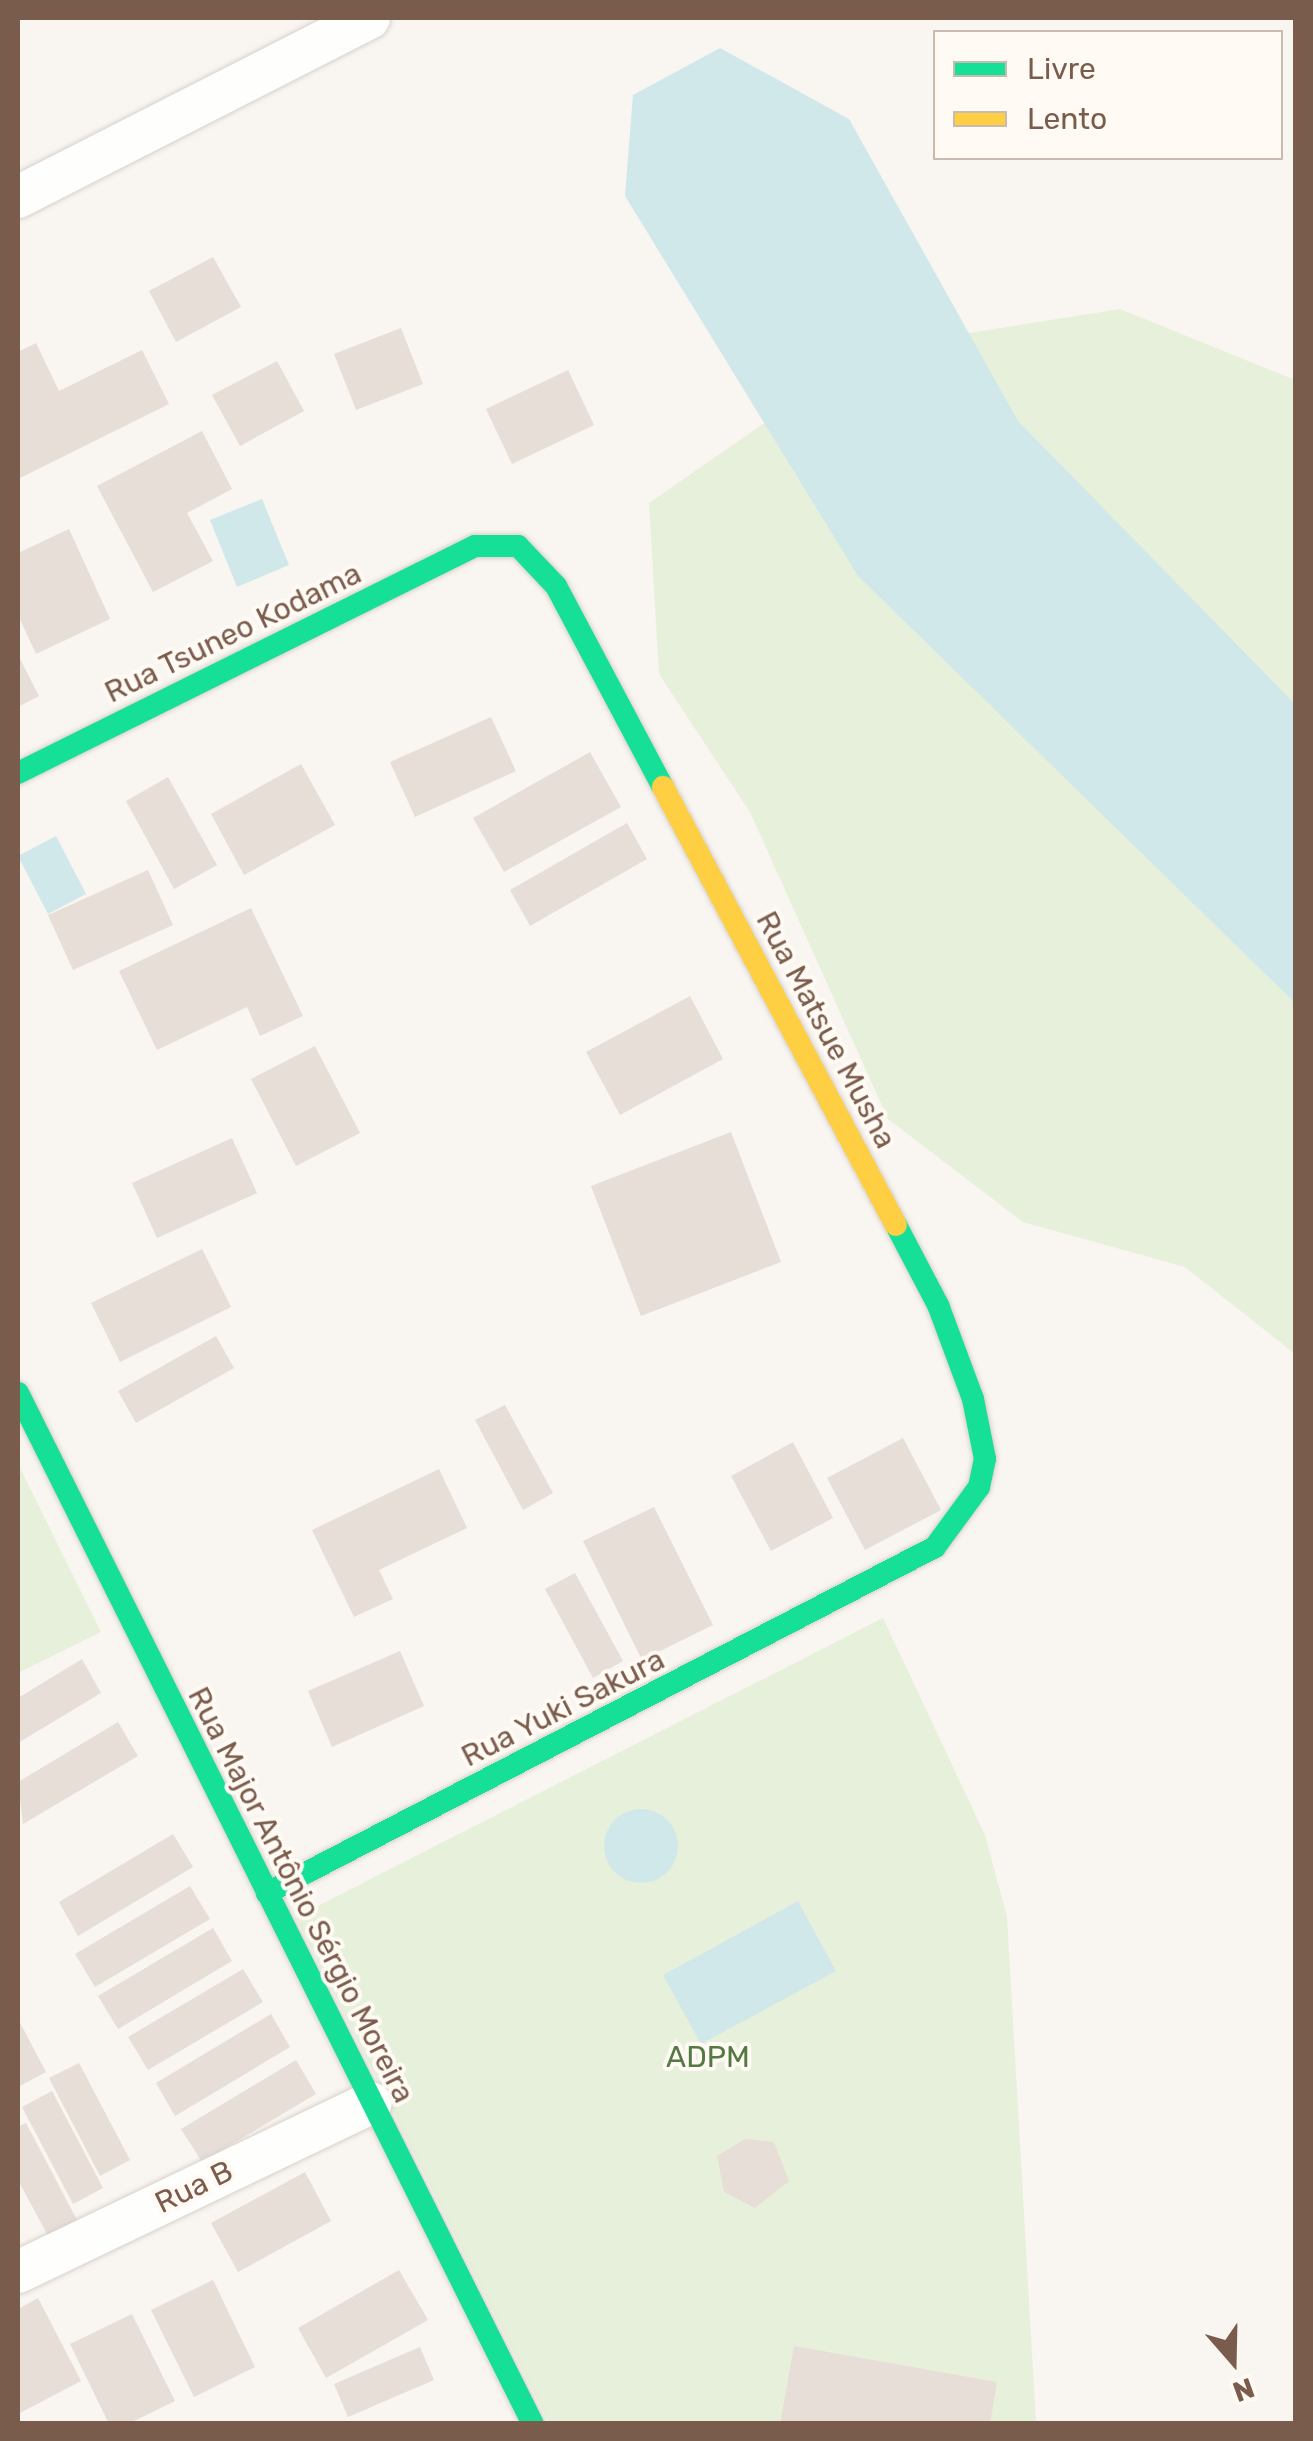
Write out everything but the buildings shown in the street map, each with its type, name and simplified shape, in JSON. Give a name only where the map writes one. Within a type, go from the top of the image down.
[{"type":"street","points":[[18,197],[368,18]]},
{"type":"street","name":"Rua Tsuneo Kodama","points":[[18,773],[476,546]]},
{"type":"street","name":"Rua Matsue Musha","points":[[476,546],[518,546],[556,586],[952,1340],[985,1459],[979,1487],[935,1547],[887,1577]]},
{"type":"street","name":"Rua Major Antônio Sérgio Moreira","points":[[18,1393],[532,2424]]},
{"type":"street","name":"Rua Yuki Sakura","points":[[267,1893],[887,1577]]},
{"type":"street","name":"Rua B","points":[[18,2272],[371,2102]]},
{"type":"green space","points":[[1120,309],[1295,380],[1295,1354],[1185,1267],[1023,1222],[888,1119],[750,812],[659,674],[649,503],[786,408],[944,337]]},
{"type":"green space","points":[[18,1464],[101,1632],[18,1673]]},
{"type":"green space","name":"ADPM","points":[[883,1618],[985,1835],[1007,1917],[1036,2423],[549,2423],[296,1917]]},
{"type":"water","points":[[720,48],[849,119],[1018,421],[1295,704],[1295,1003],[858,576],[625,196],[633,95]]},
{"type":"water","points":[[262,499],[289,565],[237,587],[210,520]]},
{"type":"water","points":[[56,836],[86,894],[48,914],[18,856]]},
{"type":"water","points":[[641,1809],[667,1820],[678,1846],[667,1872],[641,1883],[615,1872],[604,1846],[615,1820]]},
{"type":"water","points":[[798,1901],[836,1971],[701,2044],[663,1975]]},
{"type":"traffic: fast","points":[[18,773],[475,546],[518,546],[556,586],[663,787]]},
{"type":"traffic: fast","points":[[267,1893],[935,1547],[979,1487],[985,1459],[973,1399],[938,1305],[896,1225]]},
{"type":"traffic: fast","points":[[18,1393],[533,2424]]},
{"type":"traffic: slow","points":[[663,787],[896,1225]]}]
